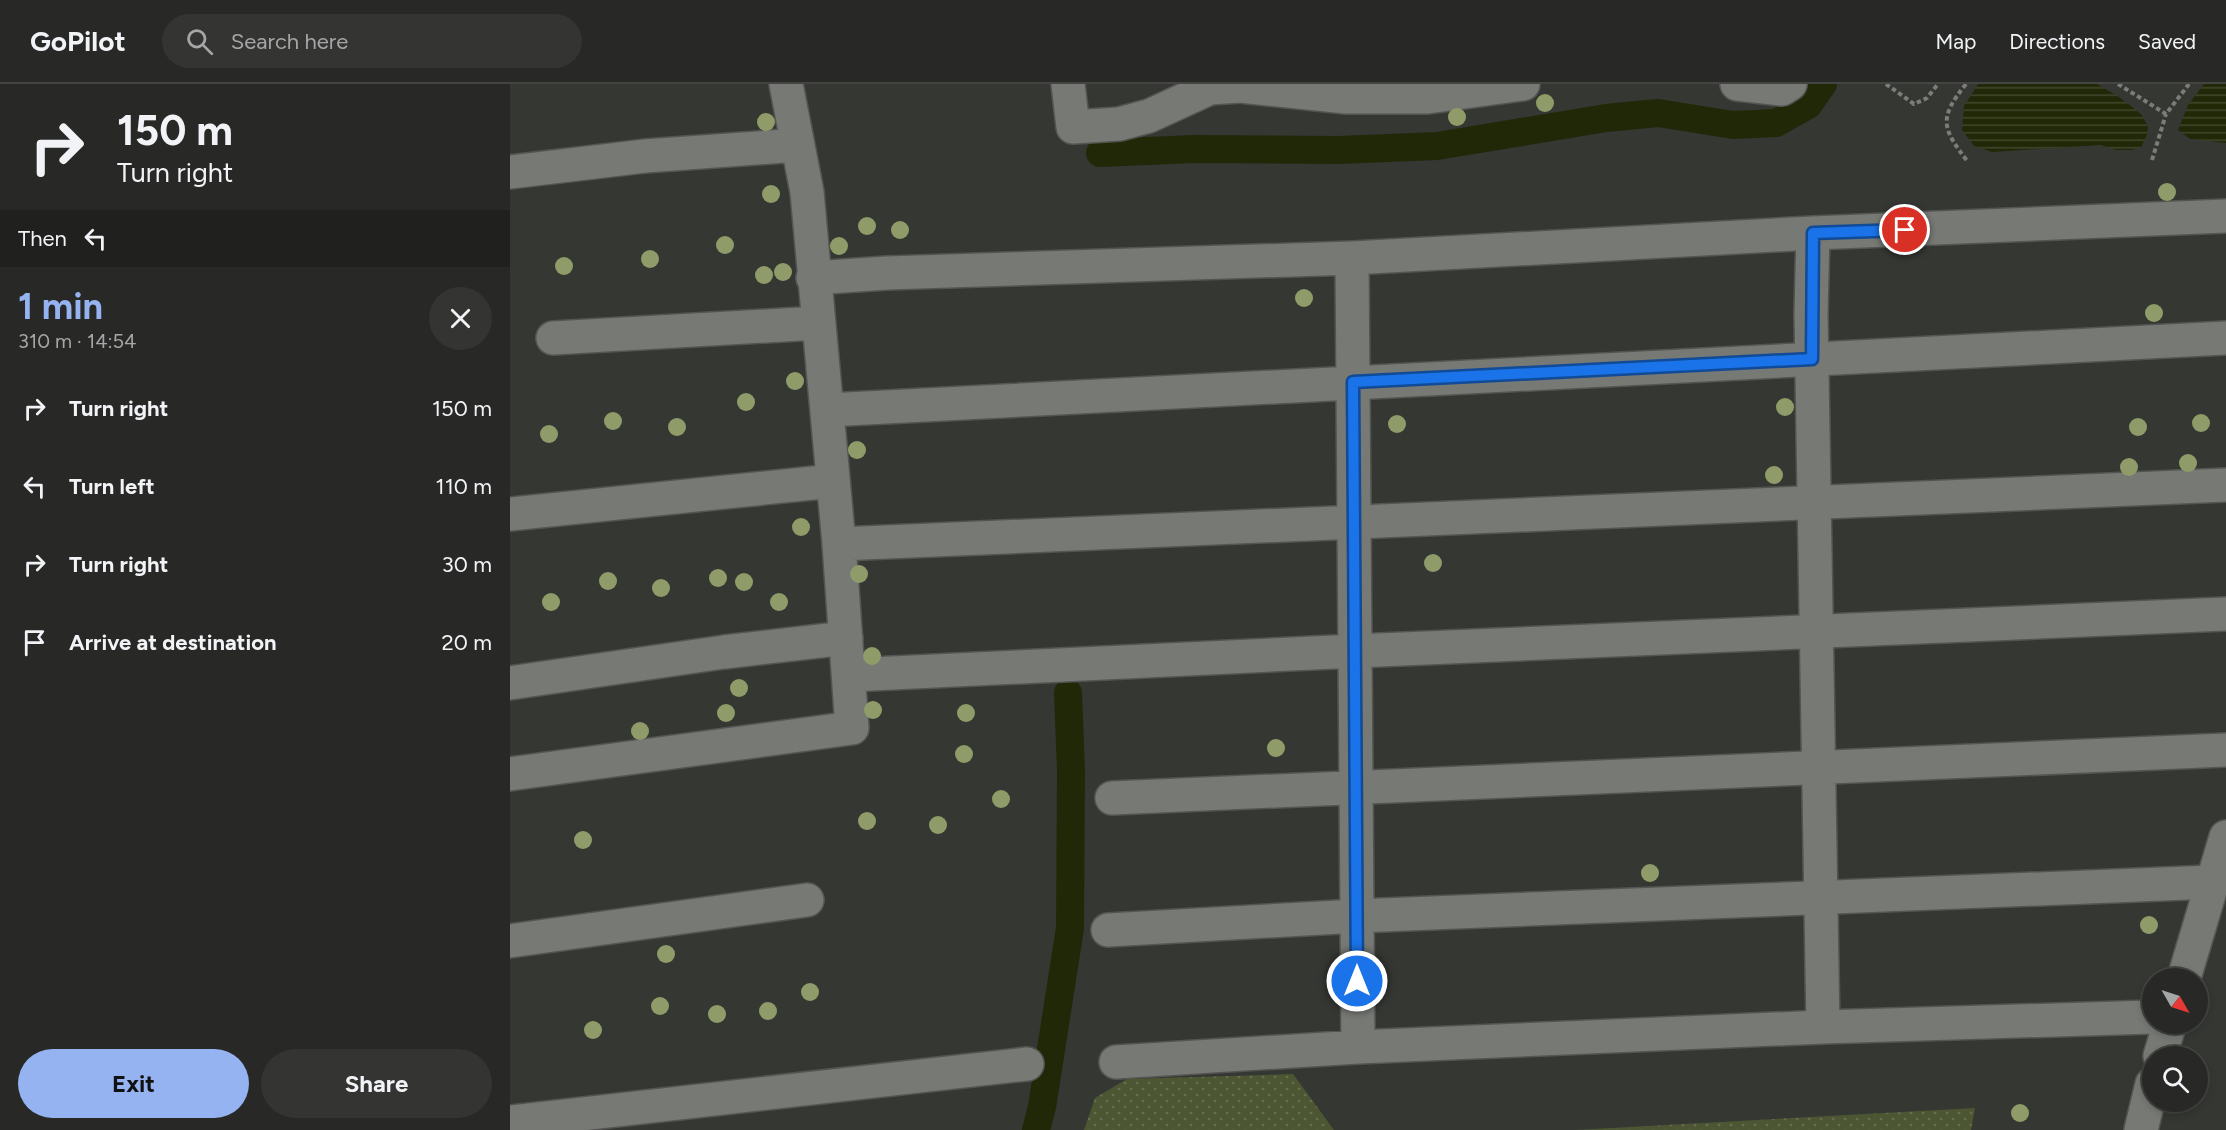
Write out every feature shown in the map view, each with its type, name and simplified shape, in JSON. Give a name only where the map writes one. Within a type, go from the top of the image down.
[{"type":"street","points":[[510,774],[852,728],[850,675],[807,192],[786,84]]},
{"type":"street","points":[[1068,84],[1073,127],[1119,124],[1139,119],[1210,88],[1240,86],[1334,96],[1428,97],[1523,84]]},
{"type":"street","points":[[1737,84],[1782,90],[1790,84]]},
{"type":"street","points":[[510,172],[645,156],[798,145]]},
{"type":"street","points":[[813,278],[887,273],[1352,258],[1813,233],[2226,216]]},
{"type":"street","points":[[1813,233],[1812,359],[1823,1027]]},
{"type":"street","points":[[1352,258],[1358,1047]]},
{"type":"street","points":[[553,338],[818,323]]},
{"type":"street","points":[[827,411],[2226,338]]},
{"type":"street","points":[[510,514],[833,481]]},
{"type":"street","points":[[839,544],[2226,485]]},
{"type":"street","points":[[850,675],[2226,614]]},
{"type":"street","points":[[510,683],[724,652],[846,638]]},
{"type":"street","points":[[1112,798],[2226,750]]},
{"type":"street","points":[[2188,968],[2215,901],[2226,837]]},
{"type":"street","points":[[1108,930],[1357,916],[1822,897],[2215,901]]},
{"type":"street","points":[[510,941],[807,900]]},
{"type":"street","points":[[1116,1062],[1358,1047],[1823,1027],[2142,1017]]},
{"type":"street","points":[[510,1122],[1027,1064]]},
{"type":"street","points":[[2141,1130],[2145,1112]]},
{"type":"path","points":[[1886,84],[1914,104],[1927,98],[1938,84]]},
{"type":"path","points":[[1966,84],[1948,112],[1946,127],[1953,142],[1968,162]]},
{"type":"path","points":[[2118,84],[2166,114]]},
{"type":"path","points":[[2152,160],[2166,114],[2189,84]]},
{"type":"shaded area","points":[[1978,84],[2097,84],[2141,114],[2148,126],[2147,135],[2141,147],[2132,150],[2116,150],[2101,145],[1992,152],[1974,146],[1962,130],[1964,106]]},
{"type":"shaded area","points":[[2204,84],[2226,84],[2226,143],[2190,139],[2178,130],[2188,105]]},
{"type":"shaded area","points":[[1293,1074],[1334,1130],[1084,1130],[1095,1098],[1127,1079]]},
{"type":"shaded area","points":[[1975,1108],[1971,1130],[1575,1130]]},
{"type":"waterway","points":[[1100,153],[1194,149],[1339,150],[1437,146],[1606,118],[1658,113],[1733,125],[1776,123],[1808,105],[1823,84]]},
{"type":"waterway","points":[[1036,1130],[1042,1107],[1070,928],[1071,771],[1068,693]]},
{"type":"route","points":[[1357,981],[1353,382],[1812,359],[1813,233],[1905,230]]}]
